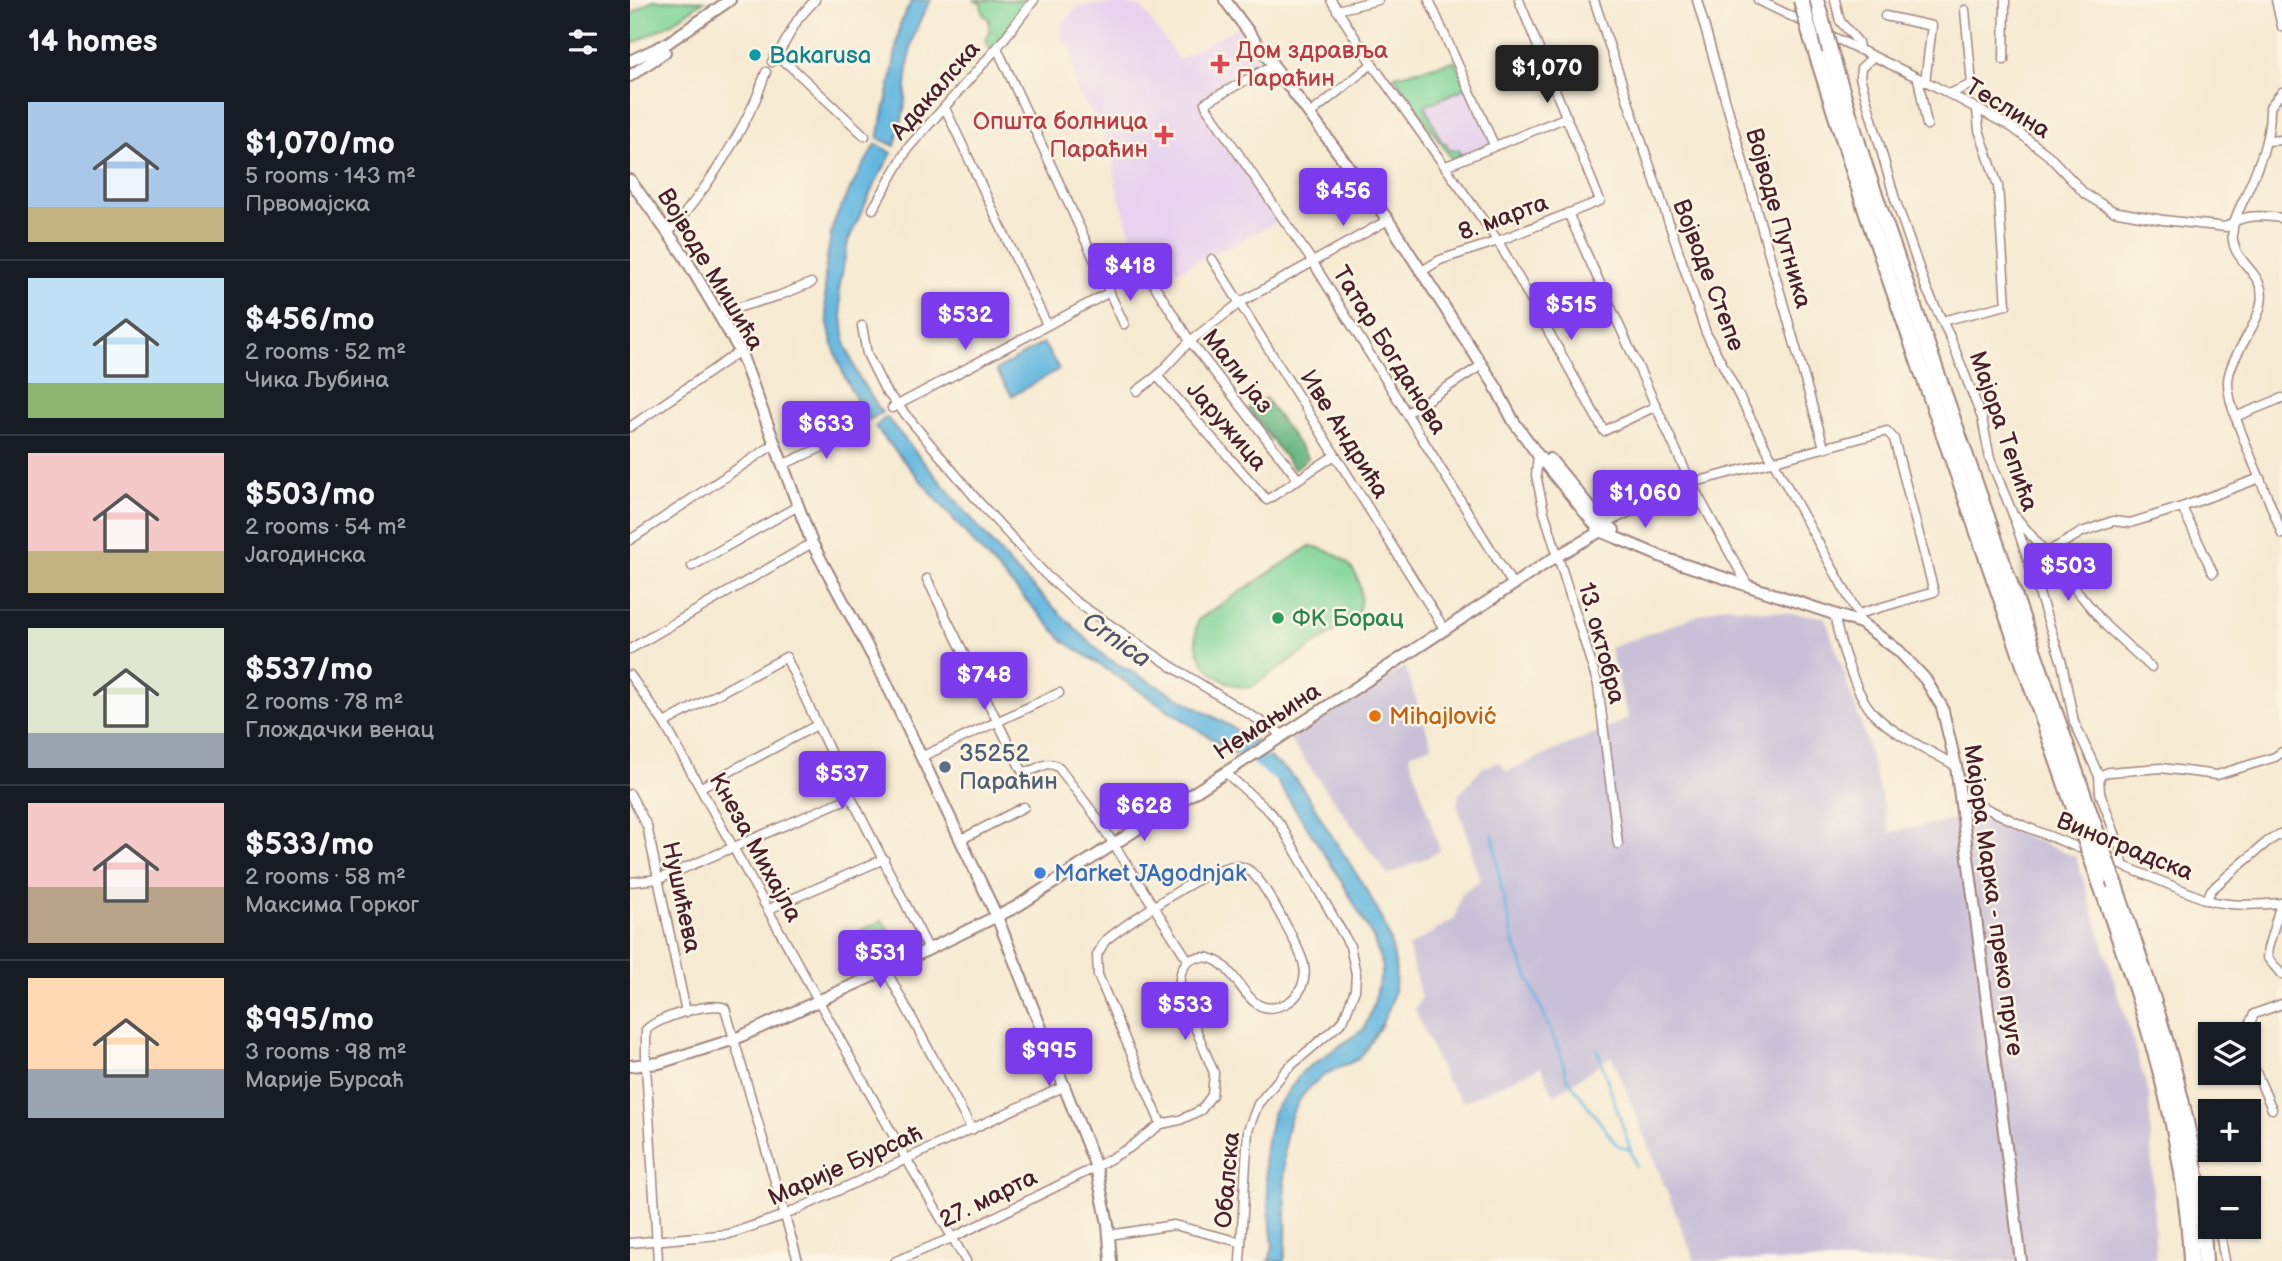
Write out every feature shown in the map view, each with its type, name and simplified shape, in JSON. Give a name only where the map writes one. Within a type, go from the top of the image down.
[{"type":"highway","points":[[1801,0],[1868,217],[2144,1012],[2168,1096],[2184,1179],[2191,1261]]},
{"type":"highway","points":[[1818,7],[1865,166],[2150,986],[2179,1086],[2197,1177],[2204,1261]]},
{"type":"street","points":[[630,61],[681,35],[730,0]]},
{"type":"street","points":[[815,0],[798,19],[785,44],[773,59],[789,65],[865,136]]},
{"type":"street","name":"Адакалска","points":[[873,209],[908,148],[946,108],[1034,0]]},
{"type":"street","points":[[1225,0],[1388,220],[1482,365],[1514,422],[1538,455],[1605,525]]},
{"type":"street","points":[[1331,0],[1372,64],[1498,241],[1604,431],[1656,406]]},
{"type":"street","points":[[1337,10],[1378,0]]},
{"type":"street","points":[[1429,0],[1494,145]]},
{"type":"street","points":[[1446,166],[1567,117],[1519,0]]},
{"type":"street","name":"Војводе Степе","points":[[1594,0],[1706,333],[1860,618]]},
{"type":"street","name":"Војводе Путника","points":[[1697,0],[1824,447]]},
{"type":"street","name":"Теслина","points":[[1758,0],[2013,128],[2048,155],[2085,194],[2113,211],[2226,227],[2249,215],[2282,218]]},
{"type":"street","points":[[1835,0],[1840,21],[1858,42],[1860,50]]},
{"type":"street","points":[[2004,60],[2006,0]]},
{"type":"street","points":[[2276,0],[2282,27]]},
{"type":"street","points":[[1949,94],[1972,84],[1965,10]]},
{"type":"street","points":[[1885,16],[1932,26],[1922,80],[1927,125]]},
{"type":"street","points":[[630,76],[669,48],[681,35]]},
{"type":"street","points":[[997,48],[1124,324]]},
{"type":"street","name":"Мајора Тепића","points":[[1873,57],[1861,68],[1860,77],[1895,199],[1926,288],[1982,418],[1990,459],[2012,512],[2062,663],[2074,722],[2099,776],[2100,793],[2121,850],[2123,865]]},
{"type":"street","points":[[1310,114],[1372,64]]},
{"type":"street","name":"Татар Богданова","points":[[1273,65],[1205,103],[1312,261],[1513,585]]},
{"type":"street","points":[[669,232],[685,213],[735,138],[755,101],[766,72]]},
{"type":"street","points":[[2281,95],[2270,107],[2270,127],[2260,162],[2232,231],[2235,250],[2257,278],[2262,290],[2262,304],[2228,383],[2235,417],[2259,478],[2279,514],[2282,534]]},
{"type":"street","points":[[946,108],[1046,325]]},
{"type":"street","points":[[1942,321],[2006,305],[1998,186],[1979,130],[1977,110]]},
{"type":"street","name":"8. марта","points":[[1422,271],[1440,260],[1498,241],[1600,201],[1567,117]]},
{"type":"street","points":[[2266,141],[2282,140]]},
{"type":"street","name":"Војводе Мишића","points":[[630,180],[669,232],[740,351],[812,543],[884,678],[996,917],[1096,1167],[1109,1235],[1111,1261]]},
{"type":"street","points":[[1567,214],[1691,482],[1746,584]]},
{"type":"street","points":[[1137,391],[1157,376],[1190,341],[1241,302],[1388,220]]},
{"type":"street","name":"Иве Андрића","points":[[1212,259],[1445,630]]},
{"type":"street","points":[[719,313],[778,296],[811,283]]},
{"type":"street","name":"Мали јаз","points":[[1153,283],[1190,341],[1298,479]]},
{"type":"street","points":[[895,407],[1110,292]]},
{"type":"street","points":[[862,326],[867,354],[875,374],[895,407],[1046,575],[1075,601],[1280,738]]},
{"type":"street","points":[[630,427],[740,351]]},
{"type":"street","points":[[1407,413],[1482,365]]},
{"type":"street","name":"Јаружица","points":[[1157,376],[1265,499],[1270,499],[1298,479]]},
{"type":"street","points":[[1495,386],[1557,468],[1605,525]]},
{"type":"street","points":[[2235,417],[2282,398]]},
{"type":"street","points":[[1605,525],[1691,482],[1887,431],[1892,434],[1934,592],[1860,618]]},
{"type":"street","points":[[784,464],[857,432]]},
{"type":"street","points":[[630,540],[776,443]]},
{"type":"street","points":[[1298,479],[1335,455]]},
{"type":"street","name":"13. октобра","points":[[1538,455],[1536,475],[1557,556],[1598,685],[1618,844]]},
{"type":"street","points":[[2046,553],[2074,535],[2113,521],[2130,523],[2259,478]]},
{"type":"street","points":[[692,566],[798,506]]},
{"type":"street","points":[[2182,507],[2213,573]]},
{"type":"street","points":[[2012,512],[2106,626],[2151,667]]},
{"type":"street","name":"Немањина","points":[[630,1066],[646,1066],[735,1039],[886,971],[1030,899],[1605,525]]},
{"type":"street","name":"Мајора Марка - преко пруге","points":[[1605,525],[1667,559],[1834,614],[1860,618],[1899,651],[1926,679],[1942,708],[1956,766],[2021,1261]]},
{"type":"street","points":[[630,649],[812,543]]},
{"type":"street","points":[[927,579],[1022,771],[1029,772],[1054,763],[1087,804],[1155,907],[1188,960],[1210,956],[1221,961],[1254,1002],[1274,1007],[1293,1000],[1298,994],[1304,976],[1299,951],[1265,888],[1248,870],[1238,866],[1215,870],[1155,907],[1100,947],[1096,964],[1098,975],[1161,1124]]},
{"type":"street","points":[[1834,614],[1840,642],[1871,710],[1901,734],[1956,766]]},
{"type":"street","points":[[664,723],[786,657],[851,797],[929,950]]},
{"type":"street","name":"Кнеза Михајла","points":[[630,675],[664,723],[701,787],[907,1160],[966,1261]]},
{"type":"street","points":[[921,757],[1059,693]]},
{"type":"street","points":[[701,787],[817,725]]},
{"type":"street","points":[[2099,776],[2109,772],[2161,768],[2217,775],[2275,757],[2282,752]]},
{"type":"street","name":"Обалска","points":[[1228,771],[1280,824],[1337,920],[1350,946],[1356,974],[1355,990],[1343,1021],[1287,1069],[1258,1104],[1248,1130],[1240,1261]]},
{"type":"street","name":"Нушићева","points":[[630,794],[648,826],[686,1012]]},
{"type":"street","name":"Виноградска","points":[[1960,796],[2024,826],[2207,900],[2235,906],[2281,903]]},
{"type":"street","points":[[630,882],[659,879],[851,797]]},
{"type":"street","points":[[960,839],[1024,807]]},
{"type":"street","points":[[2207,900],[2211,890],[2267,842],[2282,833]]},
{"type":"street","points":[[769,908],[884,859]]},
{"type":"street","points":[[2281,903],[2267,957],[2282,975]]},
{"type":"street","name":"27. марта","points":[[896,1261],[954,1237],[1096,1167],[1161,1124],[1180,1120],[1201,1110],[1212,1095],[1214,1073],[1180,991],[1181,968],[1188,960]]},
{"type":"street","points":[[886,971],[972,1129]]},
{"type":"street","points":[[2250,1022],[2254,1014],[2282,1004]]},
{"type":"street","points":[[658,1261],[646,1066],[648,1027],[686,1012],[719,1005],[725,1007],[735,1039],[798,1261]]},
{"type":"street","points":[[2261,1084],[2272,1109]]},
{"type":"street","name":"Марије Бурсаћ","points":[[630,1243],[729,1234],[785,1215],[1065,1086]]},
{"type":"street","points":[[1109,1235],[1174,1225],[1240,1242]]},
{"type":"street","points":[[2221,1239],[2225,1261]]},
{"type":"shaded area","name":"Општа болница Параћин","points":[[1120,3],[1141,7],[1179,60],[1237,27],[1261,68],[1203,102],[1282,220],[1154,282],[1139,265],[1116,185],[1112,154],[1095,117],[1078,94],[1071,47],[1060,37],[1063,22],[1077,7]]},
{"type":"shaded area","points":[[1455,61],[1492,142],[1490,146],[1458,159],[1451,158],[1394,76]]},
{"type":"shaded area","points":[[1723,606],[1825,617],[1865,736],[1890,832],[1976,816],[2076,857],[2149,1094],[2156,1261],[1695,1261],[1612,1056],[1554,1095],[1541,1067],[1463,1102],[1445,1079],[1415,1009],[1421,998],[1408,947],[1455,919],[1461,894],[1480,880],[1457,805],[1459,794],[1482,768],[1499,762],[1507,771],[1628,719],[1610,648]]},
{"type":"shaded area","points":[[1405,667],[1432,746],[1409,754],[1440,851],[1388,875],[1290,740]]},
{"type":"green space","points":[[653,0],[704,1],[672,23],[630,45],[630,15]]},
{"type":"green space","points":[[973,0],[1031,0],[991,51],[985,41],[989,32],[989,19],[983,15],[981,3]]},
{"type":"green space","points":[[1455,61],[1467,87],[1425,106],[1442,143],[1445,142],[1449,150],[1459,150],[1462,158],[1451,158],[1394,76]]},
{"type":"green space","points":[[1265,398],[1308,458],[1294,469],[1248,409]]},
{"type":"green space","name":"ФК Борац","points":[[1310,546],[1335,554],[1352,569],[1360,590],[1357,616],[1250,688],[1226,682],[1207,667],[1201,657],[1197,646],[1198,620]]},
{"type":"green space","points":[[883,920],[894,943],[854,962],[843,939]]},
{"type":"water","points":[[912,0],[931,0],[923,13],[910,50],[904,108],[895,146],[878,138],[900,24]]},
{"type":"water","points":[[876,144],[892,153],[848,241],[839,289],[845,343],[858,376],[882,413],[869,420],[846,380],[838,359],[831,337],[825,292],[834,223]]},
{"type":"water","points":[[1043,343],[1059,369],[1012,396],[996,370]]},
{"type":"water","points":[[886,417],[1013,568],[1105,657],[1257,741],[1235,754],[1064,641],[979,549],[875,427]]},
{"type":"water","points":[[1269,757],[1286,770],[1304,791],[1362,884],[1384,924],[1395,965],[1391,1003],[1362,1055],[1317,1080],[1300,1098],[1292,1114],[1285,1146],[1284,1261],[1269,1261],[1273,1247],[1264,1156],[1273,1112],[1303,1071],[1364,1029],[1373,1007],[1383,967],[1373,938],[1338,875],[1275,778],[1258,764]]},
{"type":"waterway","name":"Crnica","points":[[1231,739],[1276,773]]},
{"type":"waterway","points":[[1493,834],[1501,887],[1515,946],[1562,1058],[1566,1076],[1616,1144],[1630,1149]]},
{"type":"waterway","points":[[1597,1049],[1636,1166]]},
{"type":"place","name":"Bakarusa","points":[[755,55]]},
{"type":"place","name":"Дом здравља Параћин","points":[[1220,64]]},
{"type":"place","name":"Општа болница Параћин","points":[[1164,135]]},
{"type":"place","name":"ФК Борац","points":[[1278,618]]},
{"type":"place","name":"Mihajlović","points":[[1375,716]]},
{"type":"place","name":"35252 Параћин","points":[[945,767]]},
{"type":"place","name":"Market JAgodnjak","points":[[1040,873]]}]
